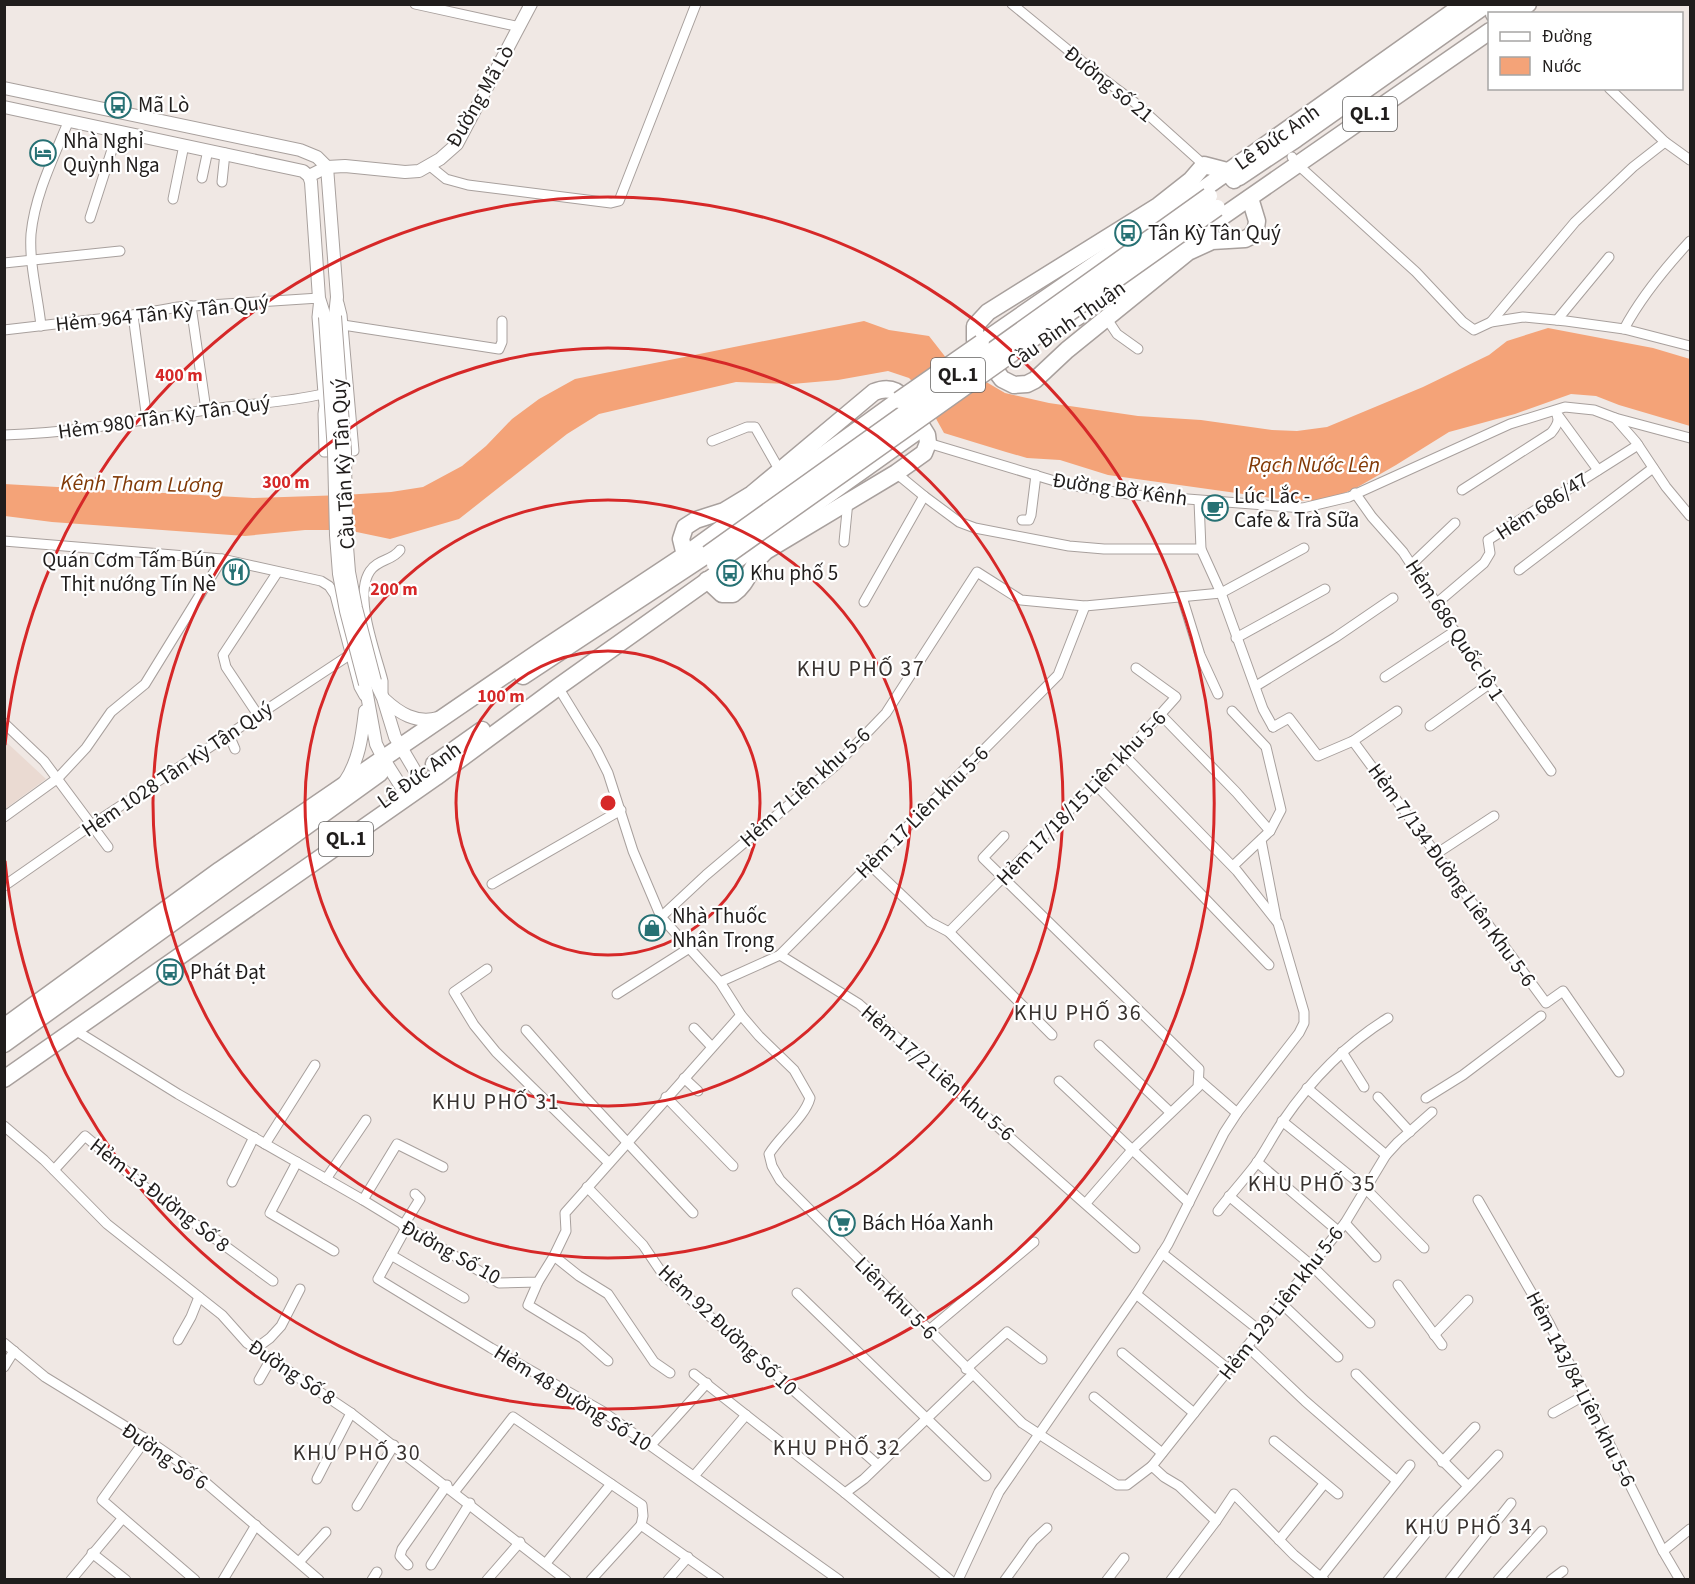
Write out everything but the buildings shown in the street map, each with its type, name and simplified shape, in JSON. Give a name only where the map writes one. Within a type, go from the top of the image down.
[{"type":"highway","name":"Lê Đức Anh","points":[[1213,202],[1231,176],[1464,4]]},
{"type":"highway","name":"Lê Đức Anh","points":[[1178,207],[1296,139],[1487,4]]},
{"type":"highway","name":"Lê Đức Anh","points":[[1250,198],[1294,160],[1453,49],[1488,18]]},
{"type":"highway","name":"Lê Đức Anh","points":[[1453,49],[1488,32]]},
{"type":"highway","name":"Lê Đức Anh","points":[[1213,202],[1294,160]]},
{"type":"highway","points":[[1231,176],[1204,165],[1191,180],[1158,206],[988,312],[978,321],[974,332],[975,340],[1002,379],[1019,386],[1035,380],[1067,350],[1188,252],[1212,242],[1245,239],[1251,236],[1257,221],[1250,198]]},
{"type":"highway","name":"Cầu Bình Thuận","points":[[707,580],[1250,198]]},
{"type":"highway","name":"Cầu Bình Thuận","points":[[711,559],[1213,202]]},
{"type":"highway","name":"Cầu Bình Thuận","points":[[685,555],[899,400],[1178,207]]},
{"type":"highway","points":[[685,555],[681,539],[685,526],[737,504],[780,471],[868,396],[884,389],[895,391],[904,398],[925,430],[928,443],[924,453],[896,473],[766,551],[756,561],[744,585],[733,594],[722,594],[707,580]]},
{"type":"highway","name":"Lê Đức Anh","points":[[4,1027],[197,896],[685,555]]},
{"type":"highway","name":"Lê Đức Anh","points":[[4,1079],[436,777],[711,559]]},
{"type":"highway","name":"Lê Đức Anh","points":[[458,714],[711,559]]},
{"type":"highway","name":"Lê Đức Anh","points":[[4,1067],[418,776],[707,580]]},
{"type":"highway","name":"Lê Đức Anh","points":[[4,1044],[341,786],[386,763]]},
{"type":"main road","name":"Đường Mã Lò","points":[[309,176],[327,167],[357,166],[405,172],[419,171],[430,166],[457,144],[531,4]]},
{"type":"main road","points":[[4,88],[300,150],[317,157],[327,167],[337,297],[334,319]]},
{"type":"main road","points":[[4,107],[295,168],[309,176],[319,298],[334,319]]},
{"type":"main road","name":"Cầu Tân Kỳ Tân Quý","points":[[334,319],[345,451],[349,572],[370,683]]},
{"type":"main road","points":[[370,683],[399,711],[422,720],[458,714]]},
{"type":"main road","points":[[341,786],[355,763],[361,744],[370,683]]},
{"type":"main road","points":[[383,698],[402,752],[418,776]]},
{"type":"main road","points":[[366,701],[374,739],[402,788]]},
{"type":"street","points":[[415,4],[520,27]]},
{"type":"street","points":[[430,166],[446,179],[468,185],[559,198],[611,203],[619,201],[696,4]]},
{"type":"street","name":"Đường số 21","points":[[1012,4],[1134,102],[1204,165]]},
{"type":"street","points":[[1611,90],[1665,142],[1690,160]]},
{"type":"street","points":[[41,326],[31,234],[39,193],[69,120]]},
{"type":"street","points":[[90,218],[118,131]]},
{"type":"street","points":[[1491,322],[1575,222],[1633,166],[1665,142]]},
{"type":"street","points":[[173,199],[184,145]]},
{"type":"street","points":[[202,178],[208,150]]},
{"type":"street","points":[[222,182],[225,153]]},
{"type":"street","points":[[1294,160],[1416,272],[1463,322],[1474,330],[1491,322],[1523,317],[1624,329],[1690,346]]},
{"type":"street","points":[[1624,329],[1631,315],[1651,288],[1690,241]]},
{"type":"street","points":[[4,263],[120,251]]},
{"type":"street","points":[[1557,320],[1609,257]]},
{"type":"street","points":[[319,298],[317,317],[323,394],[324,452],[354,451],[352,423],[334,319],[499,349],[502,342],[502,321]]},
{"type":"street","name":"Hẻm 964 Tân Kỳ Tân Quý","points":[[4,330],[191,306],[319,298]]},
{"type":"street","points":[[191,306],[206,410]]},
{"type":"street","points":[[133,315],[147,420]]},
{"type":"street","points":[[1107,319],[1117,334],[1138,349]]},
{"type":"street","name":"Hẻm 980 Tân Kỳ Tân Quý","points":[[4,435],[92,429],[206,410],[303,399],[323,394]]},
{"type":"street","name":"Đường Bờ Kênh","points":[[928,443],[1079,487],[1198,501],[1303,508],[1349,497],[1510,424],[1556,412],[1565,407],[1594,410],[1616,420],[1690,438]]},
{"type":"street","points":[[1556,412],[1598,470]]},
{"type":"street","points":[[1462,490],[1551,433],[1557,426],[1556,412]]},
{"type":"street","points":[[1616,420],[1638,445],[1690,516]]},
{"type":"street","points":[[712,441],[747,427],[755,427],[780,471]]},
{"type":"street","name":"Hẻm 686/47","points":[[1437,603],[1484,563],[1490,553],[1488,540],[1638,445]]},
{"type":"street","points":[[1519,570],[1653,468]]},
{"type":"street","points":[[896,473],[959,522],[975,528],[1070,546],[1104,549],[1201,549]]},
{"type":"street","points":[[1022,520],[1029,520],[1031,515],[1036,475]]},
{"type":"street","name":"Hẻm 686 Quốc lộ 1","points":[[1355,493],[1411,565],[1489,684],[1551,771]]},
{"type":"street","points":[[864,602],[924,496]]},
{"type":"street","points":[[844,542],[848,501]]},
{"type":"street","points":[[1198,501],[1201,549],[1221,593],[1263,709],[1273,727]]},
{"type":"street","points":[[1411,565],[1455,523]]},
{"type":"street","points":[[4,541],[222,560],[321,581],[329,586],[335,595],[359,687],[366,701]]},
{"type":"street","name":"Hẻm 7 Liên khu 5-6","points":[[661,917],[706,875],[836,765],[886,713],[977,572],[1022,600],[1085,606],[1221,593],[1304,548]]},
{"type":"street","points":[[383,698],[383,681],[362,594],[364,582],[370,570],[378,563],[394,557],[400,550]]},
{"type":"street","points":[[4,817],[58,778],[86,748],[111,712],[145,684],[222,560]]},
{"type":"street","points":[[258,715],[226,667],[223,656],[279,572]]},
{"type":"street","points":[[1236,638],[1325,589]]},
{"type":"street","points":[[1182,597],[1200,655],[1218,694]]},
{"type":"street","points":[[1256,686],[1336,637],[1393,598]]},
{"type":"street","name":"Hẻm 17 Liên khu 5-6","points":[[720,982],[780,955],[1058,675],[1085,606]]},
{"type":"street","points":[[1385,677],[1455,631]]},
{"type":"street","name":"Hẻm 1028 Tân Kỳ Tân Quý","points":[[4,886],[93,824],[351,654]]},
{"type":"street","name":"Hẻm 17/18/15 Liên khu 5-6","points":[[949,932],[1003,880],[1124,755],[1176,697],[1136,668]]},
{"type":"street","name":"Liên khu 5-6","points":[[555,683],[596,748],[608,773],[633,851],[661,917],[691,947],[720,982],[741,1015],[759,1036],[794,1070],[810,1098],[808,1107],[777,1140],[769,1154],[772,1166],[780,1180],[1022,1423],[1117,1485],[1127,1485],[1152,1466]]},
{"type":"street","points":[[1430,726],[1489,684]]},
{"type":"street","points":[[1232,711],[1266,747],[1281,810],[1270,831],[1233,866]]},
{"type":"street","points":[[1266,747],[1273,727],[1289,718],[1318,756],[1353,741],[1397,711]]},
{"type":"street","points":[[1161,715],[1236,792],[1270,831]]},
{"type":"street","points":[[4,723],[44,760],[108,847]]},
{"type":"street","points":[[229,735],[235,749]]},
{"type":"street","name":"Hẻm 7/134 Đường Liên Khu 5-6","points":[[1353,741],[1546,1003],[1563,991],[1619,1071]]},
{"type":"street","points":[[1124,755],[1233,866],[1278,923]]},
{"type":"street","points":[[1095,784],[1269,965]]},
{"type":"street","points":[[492,884],[621,810]]},
{"type":"street","points":[[1436,854],[1494,816]]},
{"type":"street","points":[[1004,837],[983,858],[1003,880],[1200,1069],[1198,1087],[1132,1150],[1086,1203]]},
{"type":"street","points":[[958,1580],[992,1504],[1162,1253],[1224,1133],[1299,1033],[1304,1023],[1304,1012],[1278,923],[1261,840]]},
{"type":"street","points":[[869,864],[930,922],[949,932],[1053,1035]]},
{"type":"street","points":[[617,994],[691,947]]},
{"type":"street","name":"Hẻm 17/2 Liên khu 5-6","points":[[780,955],[859,1004],[1135,1248]]},
{"type":"street","points":[[487,969],[454,992],[474,1025],[496,1052],[609,1162]]},
{"type":"street","points":[[608,1361],[582,1338],[528,1305],[566,1231],[566,1213],[666,1097],[741,1015]]},
{"type":"street","points":[[1426,1098],[1463,1075],[1541,1016]]},
{"type":"street","points":[[1218,1211],[1257,1162],[1282,1121],[1307,1088],[1342,1052],[1388,1018]]},
{"type":"street","points":[[694,1028],[712,1047]]},
{"type":"street","name":"Đường Số 10","points":[[75,1030],[178,1094],[363,1200],[499,1283],[538,1282]]},
{"type":"street","points":[[526,1030],[693,1213]]},
{"type":"street","points":[[1099,1045],[1170,1112]]},
{"type":"street","points":[[1342,1052],[1364,1087]]},
{"type":"street","points":[[265,1144],[315,1065]]},
{"type":"street","points":[[684,1078],[698,1091]]},
{"type":"street","points":[[1198,1080],[1237,1113]]},
{"type":"street","points":[[1059,1081],[1189,1203]]},
{"type":"street","points":[[1307,1088],[1386,1155]]},
{"type":"street","points":[[666,1097],[733,1166]]},
{"type":"street","points":[[1378,1097],[1410,1132]]},
{"type":"street","name":"Hẻm 129 Liên khu 5-6","points":[[1152,1466],[1341,1227],[1386,1155],[1432,1112]]},
{"type":"street","points":[[326,1179],[366,1120]]},
{"type":"street","points":[[1282,1121],[1365,1188],[1424,1248]]},
{"type":"street","name":"Đường Số 8","points":[[4,1126],[54,1170],[107,1224],[222,1315],[247,1343],[351,1413],[451,1488],[566,1580]]},
{"type":"street","name":"Hẻm 13 Đường Số 8","points":[[54,1170],[85,1136],[146,1188],[273,1281]]},
{"type":"street","points":[[232,1182],[254,1137]]},
{"type":"street","points":[[363,1200],[398,1144],[443,1167]]},
{"type":"street","points":[[297,1162],[270,1213],[334,1251]]},
{"type":"street","points":[[1257,1162],[1376,1257]]},
{"type":"street","name":"Hẻm 92 Đường Số 10","points":[[587,1187],[643,1245],[664,1276],[878,1465]]},
{"type":"street","name":"Hẻm 48 Đường Số 10","points":[[415,1194],[420,1199],[378,1279],[491,1348],[602,1411],[839,1580]]},
{"type":"street","points":[[1230,1196],[1311,1265],[1370,1323]]},
{"type":"street","name":"Hẻm 143/84 Liên khu 5-6","points":[[1478,1200],[1549,1323],[1663,1551],[1680,1580]]},
{"type":"street","points":[[928,1330],[1034,1242]]},
{"type":"street","points":[[1162,1253],[1259,1330]]},
{"type":"street","points":[[391,1255],[464,1298]]},
{"type":"street","points":[[554,1256],[579,1276],[608,1294],[654,1362],[670,1373]]},
{"type":"street","points":[[1398,1285],[1442,1345]]},
{"type":"street","points":[[255,1348],[270,1338],[281,1326],[300,1289]]},
{"type":"street","points":[[797,1293],[986,1476]]},
{"type":"street","points":[[1136,1294],[1228,1369]]},
{"type":"street","points":[[178,1340],[199,1297]]},
{"type":"street","points":[[1434,1335],[1468,1300]]},
{"type":"street","points":[[1281,1303],[1338,1357]]},
{"type":"street","points":[[844,1492],[878,1465],[926,1419],[1007,1332],[1042,1359]]},
{"type":"street","name":"Đường Số 6","points":[[4,1343],[67,1392],[146,1439],[191,1470],[319,1580]]},
{"type":"street","points":[[1247,1346],[1305,1401],[1396,1480]]},
{"type":"street","points":[[4,1367],[14,1351]]},
{"type":"street","points":[[1122,1353],[1194,1413]]},
{"type":"street","points":[[259,1380],[271,1359]]},
{"type":"street","points":[[694,1374],[844,1492],[950,1580]]},
{"type":"street","points":[[1356,1374],[1468,1486]]},
{"type":"street","points":[[651,1445],[707,1383]]},
{"type":"street","points":[[1553,1413],[1585,1395]]},
{"type":"street","points":[[1094,1397],[1162,1453]]},
{"type":"street","points":[[317,1479],[351,1413]]},
{"type":"street","points":[[694,1476],[747,1415]]},
{"type":"street","points":[[408,1565],[400,1556],[402,1549],[451,1488],[513,1418],[642,1505],[643,1516],[640,1525],[591,1580]]},
{"type":"street","points":[[1442,1461],[1475,1427]]},
{"type":"street","points":[[146,1439],[102,1500],[195,1580]]},
{"type":"street","points":[[1274,1441],[1338,1494]]},
{"type":"street","points":[[357,1506],[394,1445]]},
{"type":"street","points":[[1389,1580],[1438,1517],[1498,1455]]},
{"type":"street","points":[[1173,1579],[1234,1494],[1304,1564],[1322,1578],[1396,1480],[1410,1465]]},
{"type":"street","points":[[1152,1466],[1179,1486],[1216,1521]]},
{"type":"street","points":[[546,1563],[610,1484]]},
{"type":"street","points":[[1279,1540],[1324,1484]]},
{"type":"street","points":[[431,1565],[470,1503]]},
{"type":"street","points":[[1465,1580],[1453,1576],[1511,1503]]},
{"type":"street","points":[[71,1580],[122,1519]]},
{"type":"street","points":[[223,1580],[256,1525]]},
{"type":"street","points":[[640,1525],[719,1580]]},
{"type":"street","points":[[1005,1580],[1033,1541],[1047,1528]]},
{"type":"street","points":[[1663,1551],[1690,1529]]},
{"type":"street","points":[[1498,1580],[1542,1531]]},
{"type":"street","points":[[299,1562],[326,1532]]},
{"type":"street","points":[[487,1580],[520,1542]]},
{"type":"street","points":[[93,1552],[126,1580]]},
{"type":"street","points":[[668,1580],[688,1557]]},
{"type":"street","points":[[1107,1580],[1125,1558]]},
{"type":"street","points":[[1551,1580],[1563,1571]]},
{"type":"shaded area","points":[[4,740],[46,779],[5,809],[4,809]]},
{"type":"water","name":"Rạch Nước Lên","points":[[864,321],[889,330],[929,336],[947,359],[1005,393],[1049,403],[1138,416],[1201,420],[1272,430],[1297,431],[1327,427],[1423,387],[1489,355],[1507,341],[1548,328],[1653,348],[1690,359],[1690,426],[1596,396],[1571,394],[1515,414],[1449,432],[1356,488],[1335,497],[1314,501],[1287,500],[1108,475],[1060,460],[1027,458],[944,433],[919,388],[909,378],[888,371],[838,380],[792,384],[736,382],[599,414],[567,434],[459,519],[390,539],[347,530],[305,530],[245,536],[52,522],[5,516],[4,484],[253,498],[391,492],[423,487],[462,466],[486,446],[512,419],[539,399],[575,379]]},
{"type":"place","name":"Mã Lò","points":[[118,105]]},
{"type":"place","name":"Nhà Nghỉ Quỳnh Nga","points":[[43,153]]},
{"type":"place","name":"Tân Kỳ Tân Quý","points":[[1128,233]]},
{"type":"place","name":"Lúc Lắc - Cafe & Trà Sữa","points":[[1215,508]]},
{"type":"place","name":"Quán Cơm Tấm Bún Thịt nướng Tín Nè","points":[[236,572]]},
{"type":"place","name":"Khu phố 5","points":[[730,573]]},
{"type":"place","name":"Nhà Thuốc Nhân Trọng","points":[[652,928]]},
{"type":"place","name":"Phát Đạt","points":[[170,972]]},
{"type":"place","name":"Bách Hóa Xanh","points":[[842,1223]]},
{"type":"district","name":"KHU PHỐ 37","points":[[861,669]]},
{"type":"district","name":"KHU PHỐ 36","points":[[1078,1013]]},
{"type":"district","name":"KHU PHỐ 31","points":[[496,1102]]},
{"type":"district","name":"KHU PHỐ 35","points":[[1312,1184]]},
{"type":"district","name":"KHU PHỐ 32","points":[[837,1448]]},
{"type":"district","name":"KHU PHỐ 30","points":[[357,1453]]},
{"type":"district","name":"KHU PHỐ 34","points":[[1469,1527]]},
{"type":"water label","name":"Kênh Tham Lương","points":[[142,484]]}]
